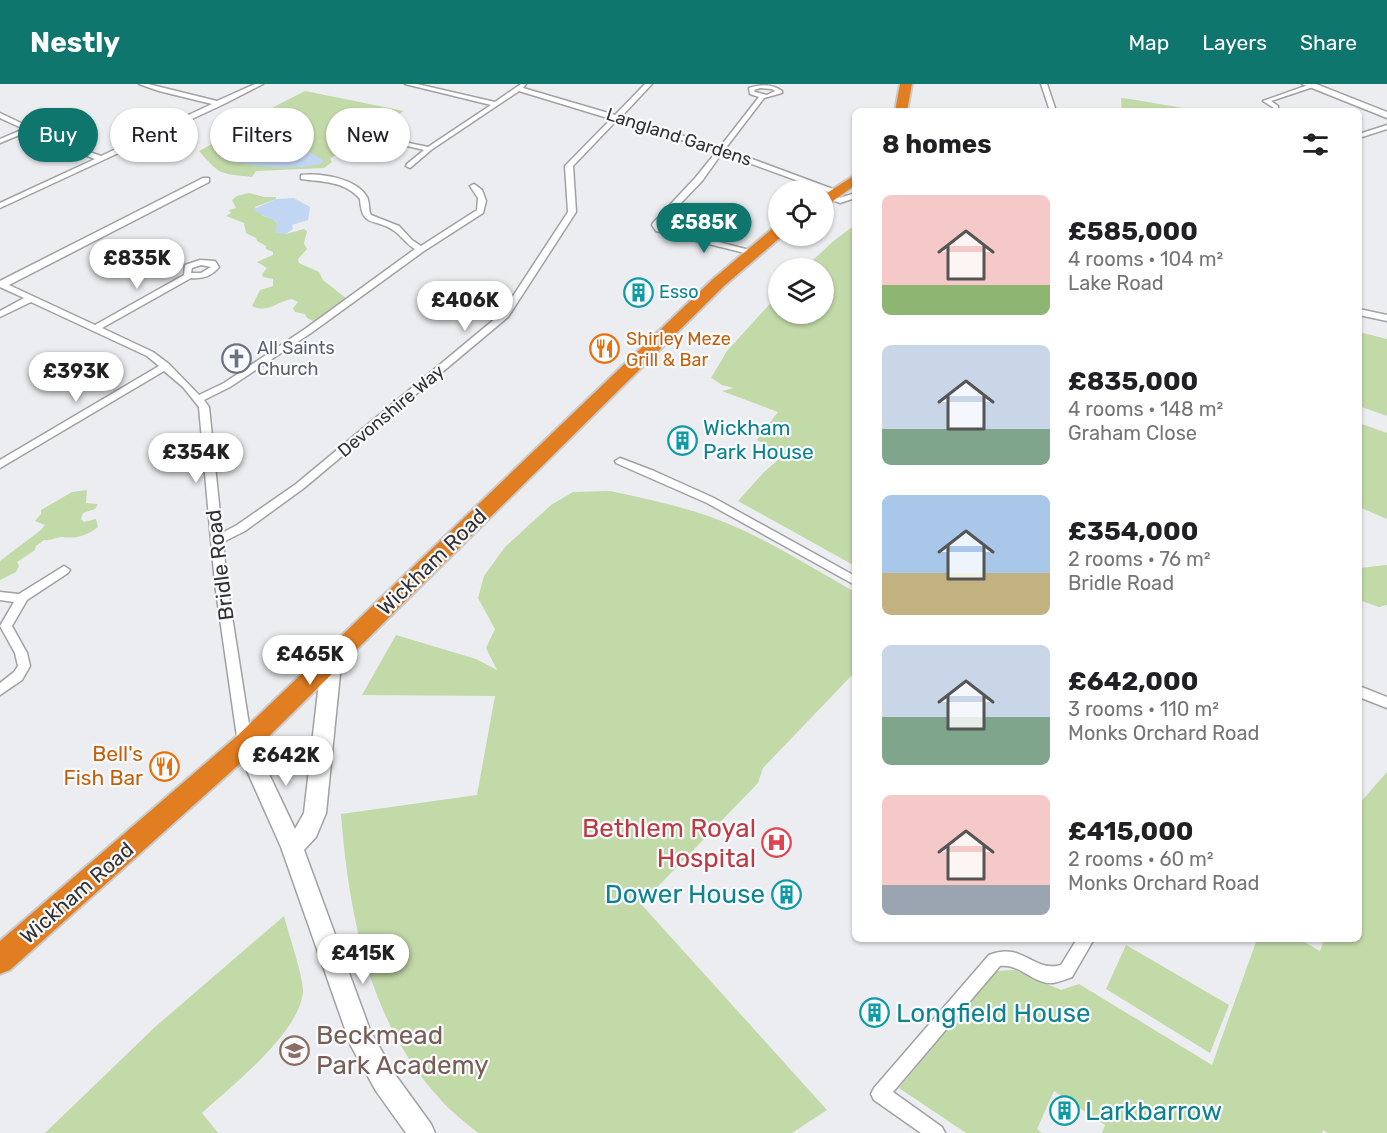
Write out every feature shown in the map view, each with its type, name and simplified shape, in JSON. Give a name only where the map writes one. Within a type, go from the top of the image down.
[{"type":"highway","points":[[901,108],[905,84]]},
{"type":"highway","points":[[834,194],[852,181]]},
{"type":"highway","name":"Wickham Road","points":[[0,960],[245,744],[750,253],[768,239]]},
{"type":"street","points":[[146,84],[162,92],[176,93],[220,104]]},
{"type":"street","points":[[161,84],[175,89],[176,93]]},
{"type":"street","points":[[0,206],[260,84]]},
{"type":"street","points":[[408,84],[497,104]]},
{"type":"street","name":"Devonshire Way","points":[[217,540],[261,514],[300,486],[505,315],[572,212],[569,166],[649,84]]},
{"type":"street","points":[[1044,84],[1052,108]]},
{"type":"street","points":[[1276,107],[1266,101],[1309,85],[1387,115]]},
{"type":"street","points":[[410,166],[429,149],[522,86]]},
{"type":"street","name":"Langland Gardens","points":[[522,86],[720,150],[790,180]]},
{"type":"street","points":[[750,253],[656,227],[657,222],[699,179],[762,97]]},
{"type":"street","points":[[0,116],[18,124]]},
{"type":"street","points":[[1362,136],[1387,127]]},
{"type":"street","points":[[0,141],[18,134]]},
{"type":"street","points":[[410,145],[429,149]]},
{"type":"street","points":[[98,158],[102,159]]},
{"type":"street","points":[[311,175],[354,189],[364,199],[365,213],[369,218],[396,228],[409,242],[421,249]]},
{"type":"street","points":[[1,281],[206,180]]},
{"type":"street","points":[[198,399],[227,385],[421,249],[481,210],[483,203],[480,192],[474,186]]},
{"type":"street","points":[[834,199],[840,201],[852,196]]},
{"type":"street","points":[[96,328],[190,275]]},
{"type":"street","name":"Bridle Road","points":[[1,281],[31,298],[143,351],[166,366],[198,399],[207,417],[221,584],[245,744]]},
{"type":"street","points":[[0,314],[31,298]]},
{"type":"street","points":[[1362,313],[1387,318]]},
{"type":"street","points":[[0,465],[166,366]]},
{"type":"street","points":[[621,461],[662,476],[715,503],[852,579]]},
{"type":"street","points":[[5,687],[24,666],[21,653],[6,626],[22,599],[64,570]]},
{"type":"street","points":[[0,596],[22,599]]},
{"type":"street","points":[[292,847],[308,830],[315,813],[329,685],[338,655]]},
{"type":"street","points":[[1362,692],[1387,703]]},
{"type":"street","points":[[245,744],[292,847],[360,1036],[385,1082],[422,1133]]},
{"type":"street","points":[[936,1133],[880,1094],[995,960],[1003,956],[1012,957],[1051,975],[1066,971],[1084,942]]},
{"type":"green space","points":[[305,91],[389,108],[326,108],[326,162],[332,162],[324,168],[256,171],[252,177],[233,175],[221,172],[212,165],[199,151],[210,145],[210,162],[314,162],[314,108],[272,108]]},
{"type":"green space","points":[[1121,98],[1183,108],[1122,108]]},
{"type":"green space","points":[[249,193],[276,197],[276,199],[255,207],[263,216],[273,219],[286,234],[304,229],[307,231],[304,244],[307,249],[298,259],[299,263],[319,272],[323,280],[347,299],[315,322],[307,318],[305,314],[295,312],[293,308],[298,302],[292,299],[263,309],[252,306],[260,290],[273,286],[273,279],[263,277],[262,274],[267,268],[257,262],[273,255],[273,252],[246,233],[244,223],[226,216],[231,213],[229,210],[236,208],[232,200]]},
{"type":"green space","points":[[852,227],[852,564],[738,501],[764,472],[784,455],[757,440],[778,412],[722,391],[734,388],[722,385],[711,378],[727,351],[768,306],[768,324],[834,324],[834,258],[815,258],[828,246],[834,246],[834,241]]},
{"type":"green space","points":[[1362,333],[1387,339],[1387,416],[1362,407]]},
{"type":"green space","points":[[1362,424],[1387,433],[1387,519],[1362,508]]},
{"type":"green space","points":[[87,490],[86,503],[98,504],[95,509],[83,513],[81,519],[84,522],[96,519],[98,527],[81,536],[44,540],[36,546],[35,550],[17,562],[19,566],[16,572],[0,580],[0,561],[45,525],[35,521],[41,514],[41,510],[72,492]]},
{"type":"green space","points":[[610,491],[684,508],[708,516],[746,531],[852,590],[852,675],[763,768],[758,783],[641,904],[827,1110],[792,1133],[478,1133],[444,1104],[416,1069],[396,1036],[367,966],[350,890],[341,814],[477,795],[495,696],[362,695],[396,635],[476,659],[497,670],[486,648],[495,629],[478,598],[484,576],[505,547],[551,505],[573,492]]},
{"type":"green space","points":[[1387,565],[1387,605],[1379,607],[1362,601],[1362,568]]},
{"type":"green space","points":[[1387,772],[1387,1133],[1328,1133],[1323,1130],[1322,1133],[1102,1133],[1105,1125],[1054,1091],[1037,1129],[1042,1133],[966,1133],[899,1088],[995,971],[1015,970],[1061,990],[1079,984],[1212,1065],[1256,942],[1304,942],[1320,951],[1323,942],[1362,942],[1362,801]]},
{"type":"green space","points":[[284,916],[303,986],[299,1008],[290,1025],[262,1058],[202,1113],[218,1133],[45,1133],[155,1027]]},
{"type":"green space","points":[[1126,945],[1229,1005],[1210,1053],[1106,989]]},
{"type":"water","points":[[314,155],[323,162],[306,167],[279,168],[238,162],[314,162]]},
{"type":"water","points":[[294,198],[310,207],[308,220],[292,225],[293,229],[286,234],[275,233],[277,223],[254,209],[276,199]]},
{"type":"place","name":"Esso","points":[[638,292]]},
{"type":"place","name":"Shirley Meze Grill & Bar","points":[[605,349]]},
{"type":"place","name":"All Saints Church","points":[[236,358]]},
{"type":"place","name":"Wickham Park House","points":[[682,440]]},
{"type":"place","name":"Bell's Fish Bar","points":[[164,766]]},
{"type":"place","name":"Bethlem Royal Hospital","points":[[777,843]]},
{"type":"place","name":"Dower House","points":[[786,894]]},
{"type":"place","name":"Longfield House","points":[[875,1013]]},
{"type":"place","name":"Beckmead Park Academy","points":[[295,1050]]},
{"type":"place","name":"Larkbarrow","points":[[1064,1111]]}]
